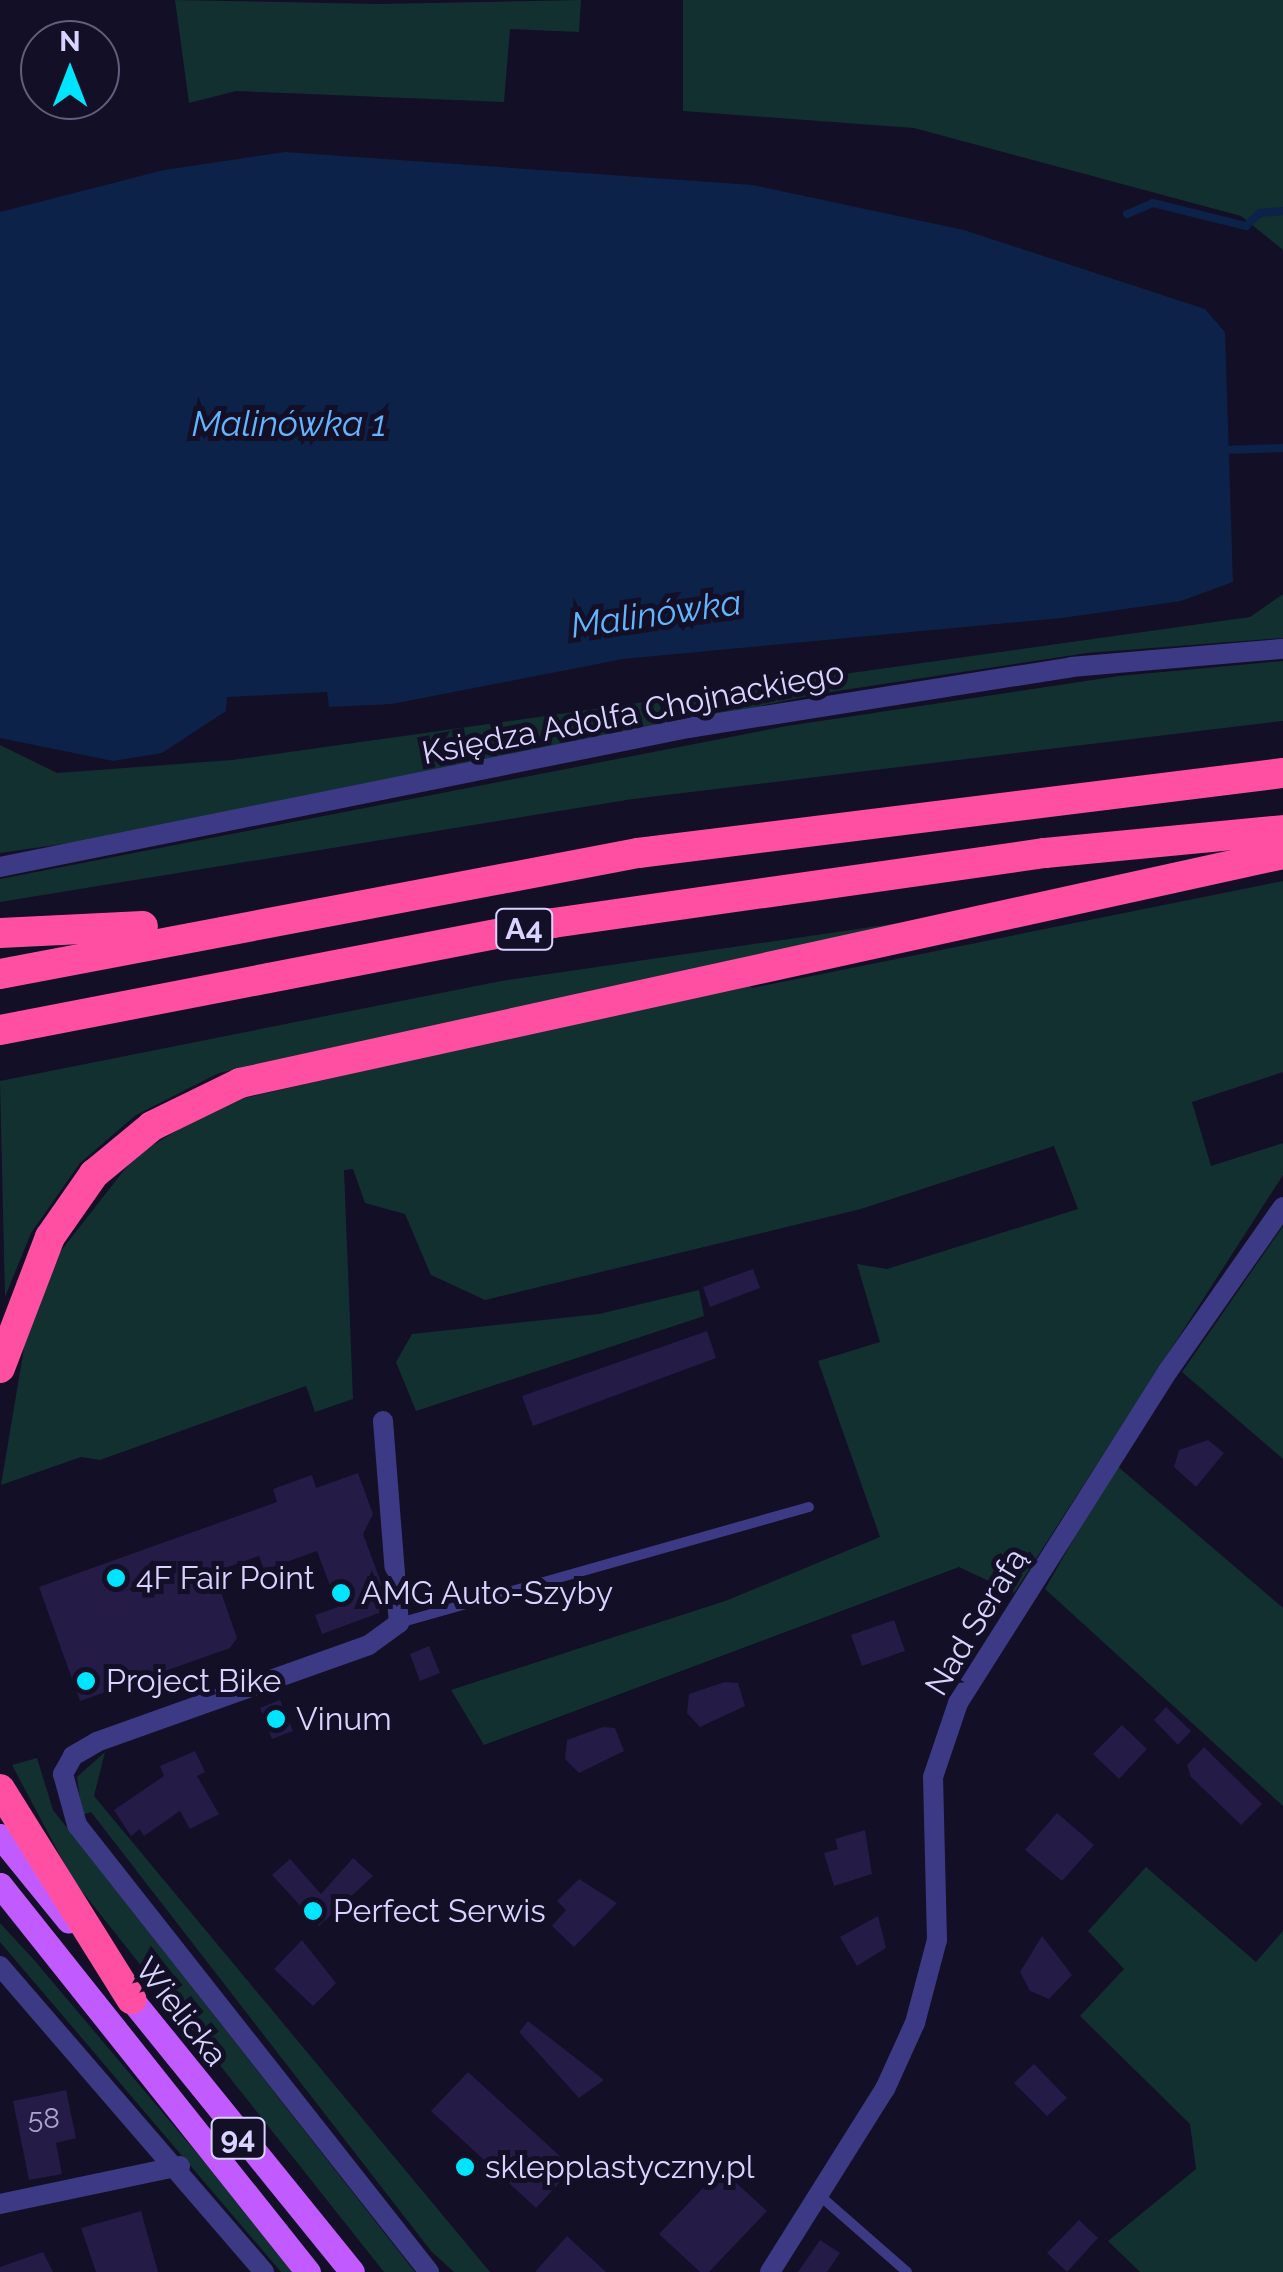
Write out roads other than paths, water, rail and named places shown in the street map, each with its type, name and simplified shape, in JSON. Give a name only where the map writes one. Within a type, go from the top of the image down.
[{"type":"highway","name":"A4","points":[[0,974],[271,918],[765,835],[1283,774]]},
{"type":"highway","name":"A4","points":[[2,1030],[587,918],[1027,856],[1283,830]]},
{"type":"highway","points":[[0,1368],[44,1249],[94,1174],[152,1126],[240,1083],[1283,854]]},
{"type":"highway","points":[[0,933],[271,918]]},
{"type":"highway","points":[[0,1789],[130,1998]]},
{"type":"main road","name":"Wielicka","points":[[0,1836],[352,2272]]},
{"type":"main road","name":"Wielicka","points":[[0,1885],[308,2272]]},
{"type":"street","name":"Księdza Adolfa Chojnackiego","points":[[0,867],[688,728],[1071,667],[1283,649]]},
{"type":"street","name":"Nad Serafą","points":[[770,2272],[885,2089],[915,2022],[938,1940],[932,1777],[958,1704],[1168,1371],[1283,1207]]},
{"type":"street","points":[[383,1420],[399,1623],[368,1646],[97,1742],[72,1756],[63,1774],[77,1825],[430,2272]]},
{"type":"street","points":[[2,1971],[180,2166],[264,2272]]},
{"type":"street","points":[[0,2204],[180,2166]]},
{"type":"lane","points":[[399,1623],[434,1620],[809,1507]]},
{"type":"lane","points":[[819,2195],[907,2272]]},
{"type":"water","name":"Malinówka 1","points":[[285,152],[753,185],[964,230],[1205,309],[1225,332],[1233,582],[1181,601],[1062,618],[623,659],[392,704],[329,707],[327,692],[227,697],[226,711],[162,753],[113,761],[0,738],[0,212],[164,170]]},
{"type":"waterway","points":[[1127,214],[1153,203],[1246,226],[1260,213],[1283,211]]},
{"type":"waterway","name":"Malinówka","points":[[1223,450],[1283,448]]},
{"type":"place","name":"4F Fair Point","points":[[116,1578]]},
{"type":"place","name":"AMG Auto-Szyby","points":[[341,1593]]},
{"type":"place","name":"Project Bike","points":[[86,1681]]},
{"type":"place","name":"Vinum","points":[[276,1719]]},
{"type":"place","name":"Perfect Serwis","points":[[313,1911]]},
{"type":"place","name":"sklepplastyczny.pl","points":[[465,2167]]}]
